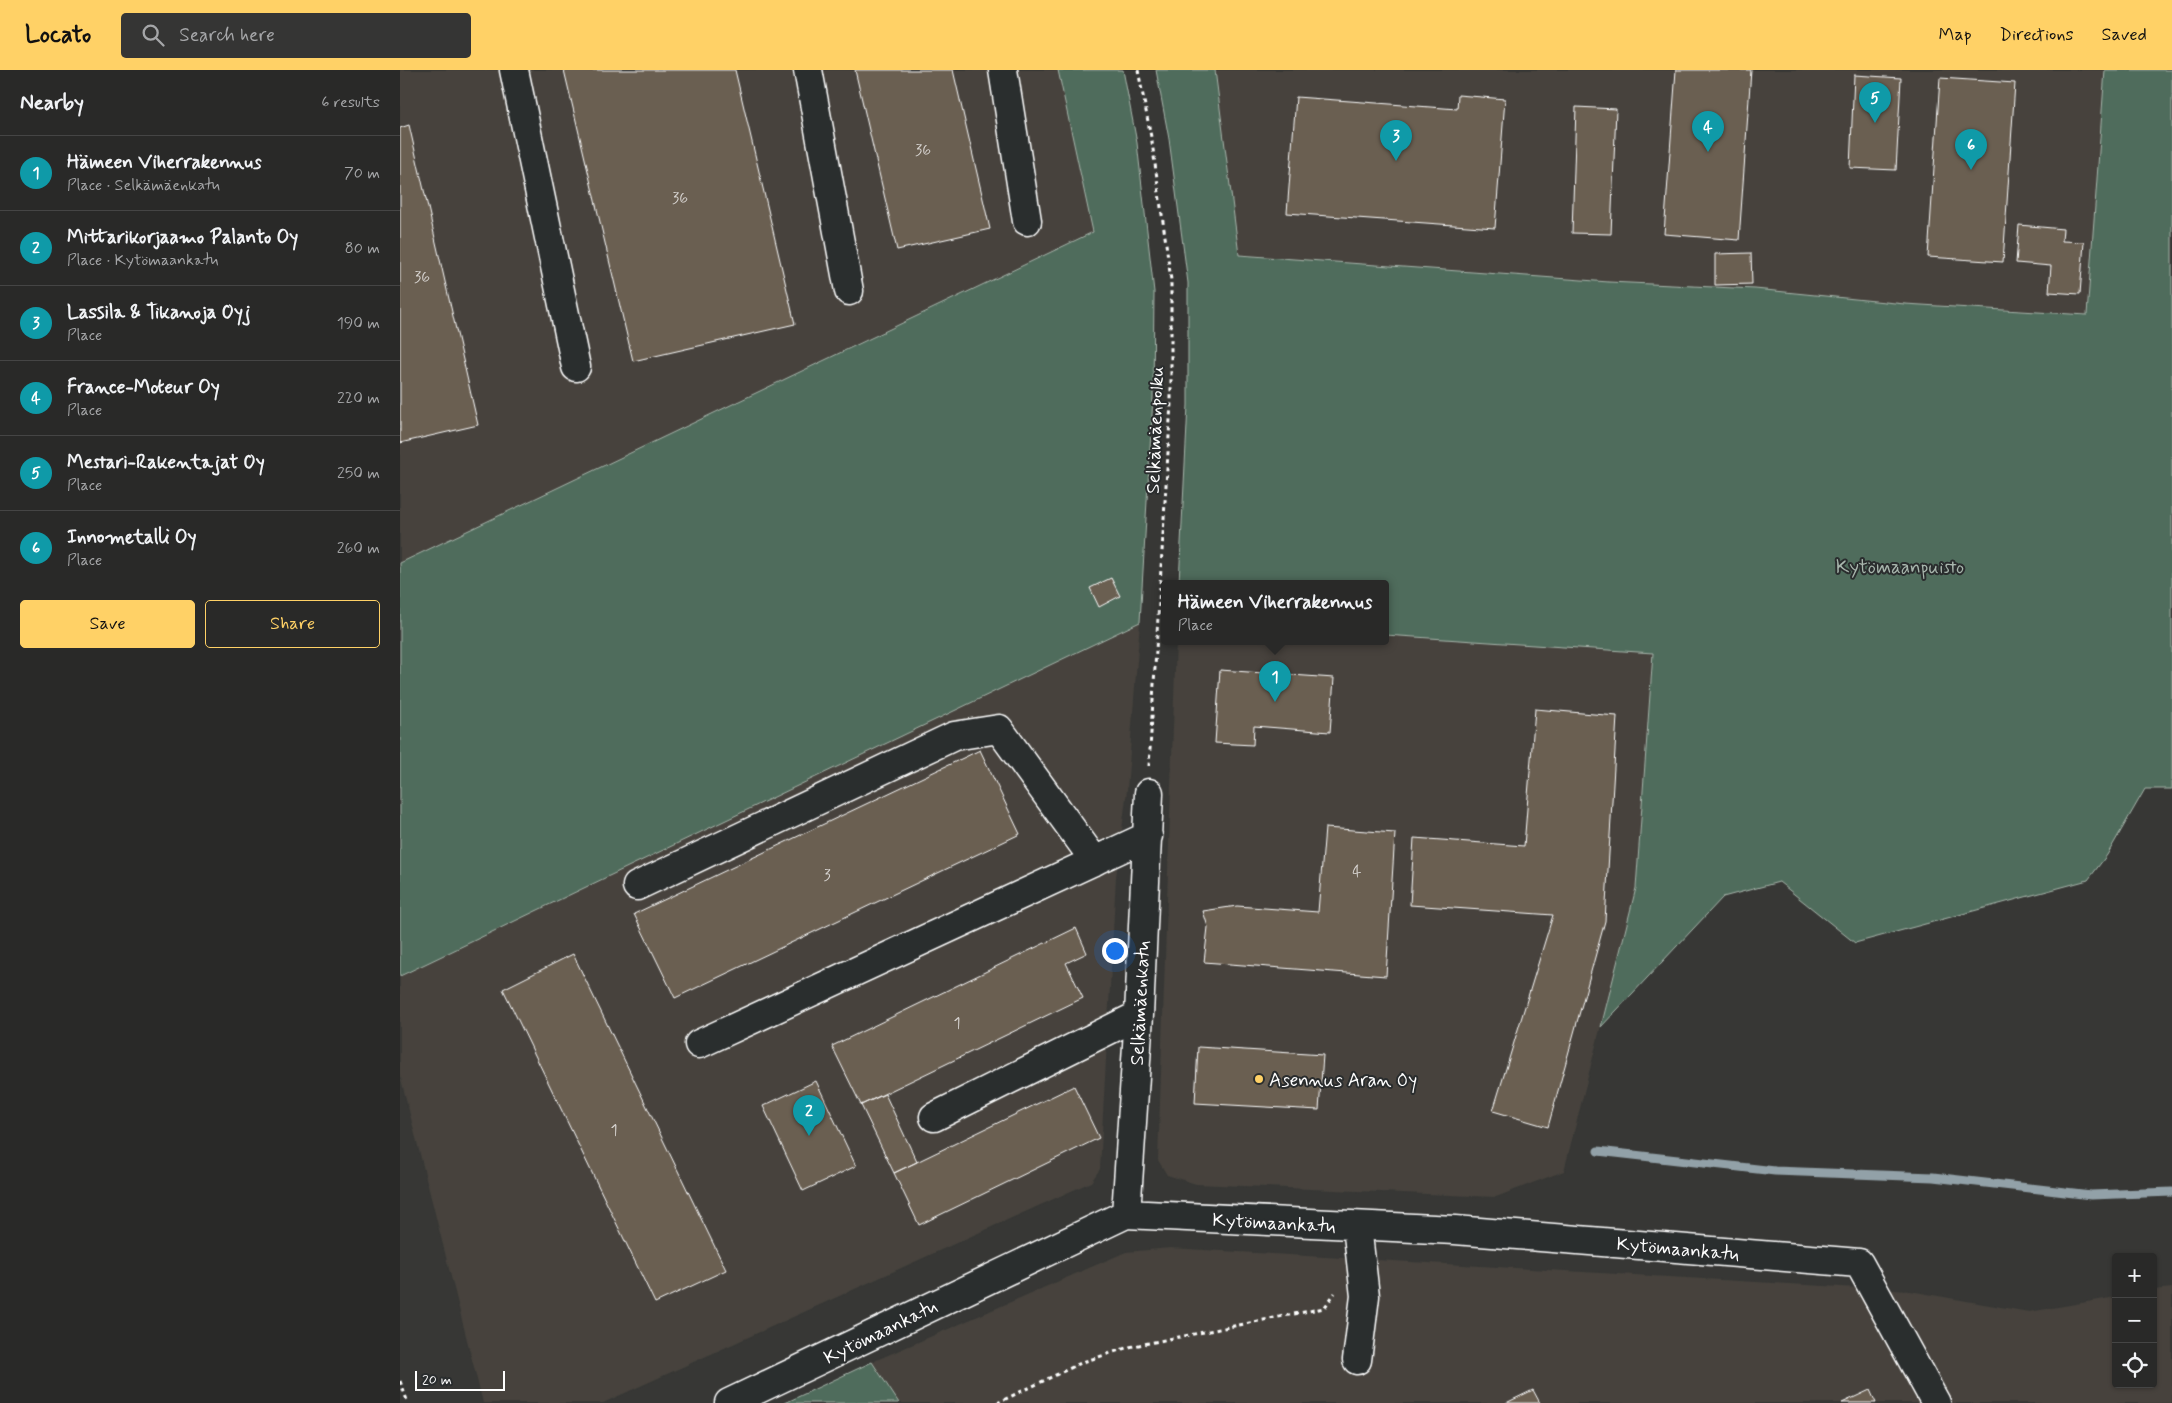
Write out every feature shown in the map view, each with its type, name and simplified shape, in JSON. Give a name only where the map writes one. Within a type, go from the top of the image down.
[{"type":"street","points":[[514,70],[576,367]]},
{"type":"street","points":[[808,70],[849,291]]},
{"type":"street","points":[[1003,70],[1027,221]]},
{"type":"street","points":[[637,886],[954,736],[999,729],[1095,861]]},
{"type":"street","name":"Selkämäenkatu","points":[[1126,1214],[1139,1015],[1149,793]]},
{"type":"street","points":[[699,1044],[1148,836]]},
{"type":"street","points":[[934,1117],[1139,1015]]},
{"type":"street","name":"Kytömaankatu","points":[[729,1403],[1126,1214],[1455,1230],[1860,1263],[1936,1403]]},
{"type":"street","points":[[1356,1360],[1365,1296],[1357,1226]]},
{"type":"path","name":"Selkämäenpolku","points":[[1138,70],[1152,142],[1171,280],[1171,403],[1150,728],[1149,793]]},
{"type":"path","points":[[996,1403],[1083,1362],[1129,1347],[1324,1308],[1361,1260]]},
{"type":"path","points":[[400,1381],[408,1403]]},
{"type":"shaded area","points":[[400,70],[1058,70],[1093,232],[400,563]]},
{"type":"shaded area","points":[[1215,70],[2105,70],[2087,315],[1905,304],[1755,289],[1609,282],[1239,255]]},
{"type":"shaded area","points":[[1140,622],[1127,790],[1116,877],[1100,1169],[1091,1182],[603,1403],[483,1403],[400,1075],[400,976]]},
{"type":"shaded area","points":[[1389,635],[1653,652],[1636,888],[1564,1171],[1496,1197],[1196,1184],[1167,1175],[1158,1160],[1176,645],[1389,645]]},
{"type":"shaded area","points":[[1170,1248],[1910,1291],[2029,1312],[2112,1298],[2112,1388],[2157,1388],[2157,1290],[2172,1288],[2172,1403],[899,1403],[872,1362],[1126,1252]]},
{"type":"green space","points":[[1058,70],[1123,70],[1137,143],[1154,292],[1153,397],[1140,622],[400,976],[400,563],[1093,232]]},
{"type":"green space","name":"Kytömaanpuisto","points":[[1156,70],[1215,70],[1239,255],[1609,282],[1755,289],[1905,304],[2087,315],[2105,70],[2172,70],[2172,789],[2145,789],[2107,855],[2088,880],[1855,943],[1779,882],[1723,897],[1601,1027],[1636,888],[1653,653],[1389,635],[1389,580],[1179,580],[1188,405],[1188,283],[1169,139]]},
{"type":"green space","points":[[872,1362],[899,1403],[785,1403]]},
{"type":"building","points":[[564,70],[735,70],[795,324],[633,361]]},
{"type":"building","points":[[855,70],[953,70],[990,229],[897,250]]},
{"type":"building","points":[[1676,70],[1751,70],[1739,240],[1664,234]]},
{"type":"building","points":[[1854,75],[1901,78],[1896,170],[1850,168]]},
{"type":"building","points":[[1940,78],[2015,83],[2003,262],[1928,257]]},
{"type":"building","points":[[1458,95],[1505,99],[1495,228],[1287,213],[1296,97],[1457,109]]},
{"type":"building","points":[[1576,107],[1616,109],[1611,234],[1572,233]]},
{"type":"building","points":[[409,125],[478,425],[400,443],[400,128]]},
{"type":"building","points":[[2019,225],[2063,229],[2062,241],[2084,242],[2080,294],[2049,292],[2051,266],[2016,263]]},
{"type":"building","points":[[1751,253],[1752,284],[1715,285],[1715,254]]},
{"type":"building","points":[[1111,578],[1120,596],[1099,607],[1090,588]]},
{"type":"building","points":[[1220,670],[1334,678],[1330,732],[1254,726],[1253,745],[1215,743]]},
{"type":"building","points":[[1535,709],[1617,716],[1605,921],[1548,1127],[1493,1111],[1553,915],[1410,905],[1414,838],[1524,846]]},
{"type":"building","points":[[980,750],[1020,834],[675,998],[634,914]]},
{"type":"building","points":[[1325,828],[1395,833],[1386,976],[1204,962],[1208,927],[1203,911],[1237,906],[1318,912]]},
{"type":"building","points":[[1076,928],[1087,953],[1066,963],[1083,998],[861,1105],[832,1046]]},
{"type":"building","points":[[573,954],[726,1270],[655,1303],[503,989]]},
{"type":"building","name":"Asennus Aran Oy","points":[[1198,1047],[1323,1055],[1319,1110],[1195,1103]]},
{"type":"building","points":[[816,1081],[856,1166],[803,1191],[763,1106]]},
{"type":"building","points":[[1074,1086],[1099,1138],[919,1225],[894,1173]]},
{"type":"building","points":[[885,1094],[917,1162],[894,1173],[861,1105]]},
{"type":"building","points":[[1533,1390],[1540,1403],[1506,1403]]},
{"type":"building","points":[[1870,1390],[1876,1403],[1842,1403]]},
{"type":"waterway","points":[[1598,1151],[1775,1171],[1933,1177],[2091,1195],[2172,1192]]},
{"type":"place","name":"Mestari-Rakentajat Oy","points":[[1875,123]]},
{"type":"place","name":"France-Moteur Oy","points":[[1708,152]]},
{"type":"place","name":"Lassila & Tikanoja Oyj","points":[[1396,161]]},
{"type":"place","name":"Innometalli Oy","points":[[1971,170]]},
{"type":"place","name":"Hämeen Viherrakennus","points":[[1275,702]]},
{"type":"place","name":"Asennus Aran Oy","points":[[1259,1079]]},
{"type":"place","name":"Mittarikorjaamo Palanto Oy","points":[[809,1136]]}]
